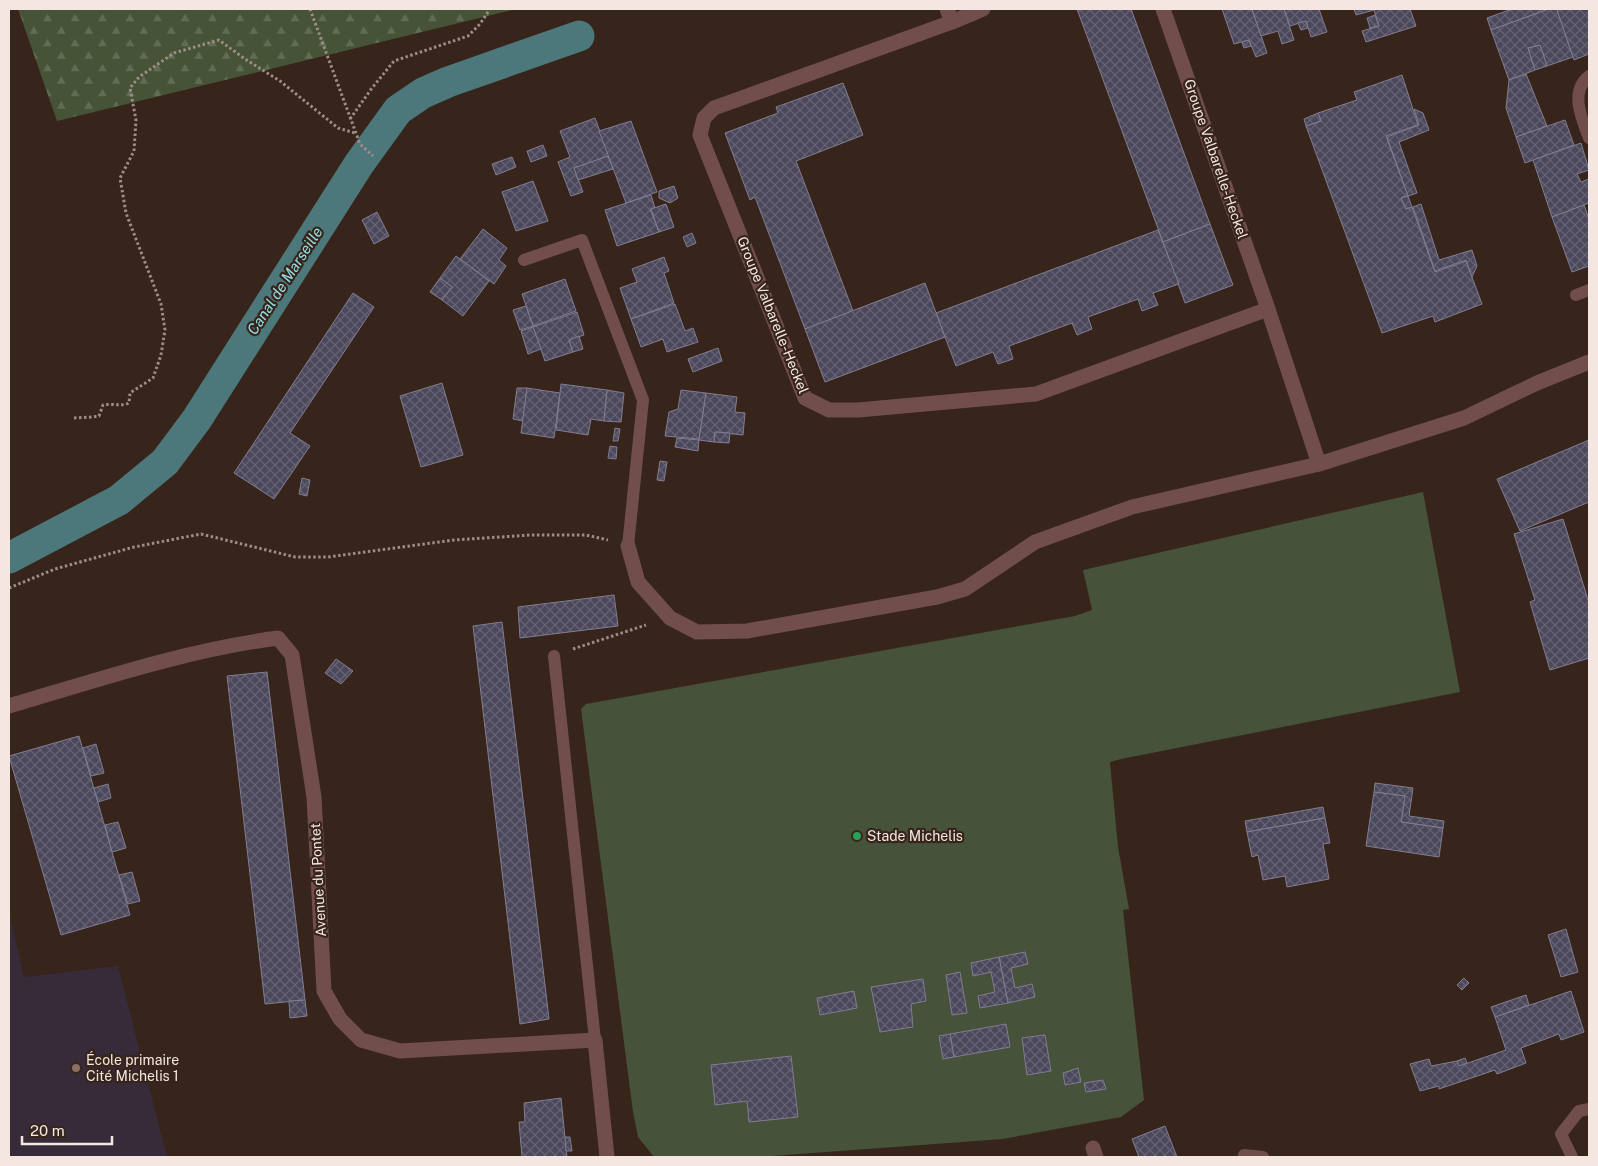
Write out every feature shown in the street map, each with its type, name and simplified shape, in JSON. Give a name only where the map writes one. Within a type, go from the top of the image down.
[{"type":"street","name":"Groupe Valbarelle-Heckel","points":[[983,9],[949,15],[714,108],[704,118],[700,135],[805,398],[829,410],[858,410],[1036,394],[1268,309]]},
{"type":"street","name":"Groupe Valbarelle-Heckel","points":[[1163,9],[1268,309],[1319,464]]},
{"type":"street","points":[[628,546],[638,582],[670,618],[697,632],[747,631],[937,597],[964,589],[1035,542],[1132,507],[1319,464],[1464,418],[1537,383],[1589,362]]},
{"type":"street","name":"Avenue du Pontet","points":[[9,706],[163,661],[253,641],[278,638],[292,655],[314,797],[324,991],[340,1019],[362,1040],[400,1051],[595,1040]]},
{"type":"street","points":[[595,1040],[607,1157]]},
{"type":"lane","points":[[1589,76],[1578,95],[1580,112],[1589,138]]},
{"type":"lane","points":[[524,260],[582,240],[643,400],[628,546]]},
{"type":"lane","points":[[1576,295],[1589,290]]},
{"type":"lane","points":[[554,656],[595,1040]]},
{"type":"lane","points":[[1572,1157],[1562,1134],[1579,1111],[1589,1109]]},
{"type":"lane","points":[[1244,1157],[1244,1155],[1263,1157]]},
{"type":"path","points":[[310,9],[355,133],[360,144],[372,156]]},
{"type":"path","points":[[350,119],[394,61],[468,36],[480,24],[490,9]]},
{"type":"path","points":[[74,418],[99,416],[103,405],[112,403],[123,406],[129,403],[130,393],[153,378],[161,355],[165,330],[161,304],[126,213],[120,178],[134,151],[136,120],[130,88],[139,77],[174,53],[219,40],[280,81],[338,128],[355,133]]},
{"type":"path","points":[[9,588],[64,566],[134,547],[201,534],[295,557],[328,557],[454,540],[531,535],[586,535],[628,546]]},
{"type":"path","points":[[554,656],[619,633],[670,618]]},
{"type":"shaded area","name":"École primaire Cité Michelis 1","points":[[9,913],[24,977],[118,966],[167,1157],[9,1157]]},
{"type":"green space","points":[[18,9],[516,9],[57,121]]},
{"type":"green space","name":"Stade Michelis","points":[[1423,492],[1460,692],[1110,762],[1118,847],[1129,909],[1123,910],[1144,1100],[1121,1117],[1003,1139],[760,1157],[654,1157],[638,1137],[633,1112],[581,709],[586,704],[1075,616],[1092,610],[1083,570]]},
{"type":"building","points":[[1077,9],[1131,9],[1210,224],[1163,242]]},
{"type":"building","points":[[1222,9],[1252,9],[1267,53],[1256,57],[1249,40],[1234,44]]},
{"type":"building","points":[[1252,9],[1284,9],[1294,40],[1282,44],[1278,31],[1261,36]]},
{"type":"building","points":[[1284,9],[1319,9],[1327,32],[1311,37],[1306,21],[1290,26]]},
{"type":"building","points":[[1354,9],[1378,9],[1356,15]]},
{"type":"building","points":[[1410,9],[1416,26],[1366,42],[1362,31],[1379,26],[1374,10]]},
{"type":"building","points":[[1512,9],[1549,9],[1491,30],[1487,18]]},
{"type":"building","points":[[1549,9],[1557,9],[1573,57],[1547,66],[1540,45],[1528,48],[1535,70],[1509,80],[1491,30]]},
{"type":"building","points":[[1589,9],[1589,54],[1574,60],[1557,10]]},
{"type":"building","points":[[1375,15],[1379,26],[1370,28],[1367,18]]},
{"type":"building","points":[[1306,21],[1308,28],[1301,30],[1298,23]]},
{"type":"building","points":[[1249,40],[1251,46],[1244,48],[1242,42]]},
{"type":"building","points":[[1540,45],[1547,66],[1535,70],[1528,48]]},
{"type":"building","points":[[1526,74],[1547,126],[1516,137],[1506,108],[1509,80]]},
{"type":"building","points":[[1402,75],[1418,125],[1386,136],[1408,196],[1401,198],[1406,209],[1412,207],[1435,272],[1466,261],[1482,304],[1435,322],[1433,316],[1382,333],[1306,126],[1321,121],[1318,113],[1357,100],[1354,92]]},
{"type":"building","points":[[843,83],[863,135],[796,161],[853,311],[805,329],[755,197],[750,200],[725,133],[778,113],[776,107]]},
{"type":"building","points":[[1414,109],[1423,113],[1429,130],[1399,142],[1417,193],[1408,196],[1387,137],[1419,125]]},
{"type":"building","points":[[1318,113],[1321,121],[1306,126],[1304,119]]},
{"type":"building","points":[[595,118],[609,156],[574,168],[583,192],[571,196],[558,162],[570,157],[560,131]]},
{"type":"building","points":[[1565,120],[1574,145],[1525,163],[1516,137]]},
{"type":"building","points":[[631,121],[657,192],[626,203],[599,131]]},
{"type":"building","points":[[1581,143],[1589,170],[1577,174],[1581,182],[1589,179],[1589,203],[1552,217],[1533,160]]},
{"type":"building","points":[[543,145],[547,156],[531,162],[527,151]]},
{"type":"building","points":[[608,156],[613,169],[578,180],[574,168]]},
{"type":"building","points":[[512,157],[516,167],[496,175],[492,164]]},
{"type":"building","points":[[533,181],[548,221],[516,231],[502,192]]},
{"type":"building","points":[[674,186],[678,198],[670,203],[659,198],[659,191]]},
{"type":"building","points":[[651,195],[655,208],[650,209],[659,232],[617,246],[605,210]]},
{"type":"building","points":[[1408,196],[1412,207],[1406,209],[1401,198]]},
{"type":"building","points":[[666,204],[674,227],[659,232],[651,209]]},
{"type":"building","points":[[1421,204],[1439,260],[1472,250],[1477,266],[1472,277],[1466,260],[1435,271],[1413,207]]},
{"type":"building","points":[[1584,205],[1589,219],[1589,266],[1572,272],[1552,217]]},
{"type":"building","points":[[377,212],[389,236],[374,244],[362,220]]},
{"type":"building","points":[[1210,224],[1233,285],[1185,303],[1163,242]]},
{"type":"building","points":[[483,229],[507,248],[499,260],[506,266],[494,284],[460,259]]},
{"type":"building","points":[[1158,230],[1179,284],[1153,293],[1158,305],[1142,311],[1138,299],[1088,317],[1092,329],[1077,335],[1072,323],[1009,346],[1013,359],[998,364],[993,352],[956,366],[936,313]]},
{"type":"building","points":[[692,233],[696,243],[687,247],[683,237]]},
{"type":"building","points":[[456,256],[489,281],[463,316],[442,300],[452,287],[440,278]]},
{"type":"building","points":[[664,257],[669,271],[664,273],[674,303],[631,319],[620,288],[637,282],[632,269]]},
{"type":"building","points":[[440,278],[452,287],[442,300],[430,292]]},
{"type":"building","points":[[565,279],[576,311],[533,326],[522,294]]},
{"type":"building","points":[[925,283],[945,337],[825,382],[805,329]]},
{"type":"building","points":[[353,293],[374,307],[290,433],[310,446],[274,499],[234,473]]},
{"type":"building","points":[[675,304],[685,331],[693,328],[698,342],[667,352],[663,339],[641,347],[631,319]]},
{"type":"building","points":[[526,306],[533,326],[520,330],[513,310]]},
{"type":"building","points":[[577,312],[584,335],[569,340],[573,352],[545,361],[533,327]]},
{"type":"building","points":[[533,327],[541,349],[528,354],[521,331]]},
{"type":"building","points":[[579,336],[583,349],[573,352],[569,340]]},
{"type":"building","points":[[718,348],[722,361],[693,372],[688,359]]},
{"type":"building","points":[[442,383],[463,455],[421,467],[400,396]]},
{"type":"building","points":[[561,384],[607,390],[604,421],[591,419],[588,435],[556,430]]},
{"type":"building","points":[[517,388],[527,388],[523,421],[513,419]]},
{"type":"building","points":[[527,388],[560,393],[554,438],[521,433]]},
{"type":"building","points":[[607,390],[624,393],[621,422],[604,421]]},
{"type":"building","points":[[681,390],[706,393],[699,439],[665,436],[669,412],[678,409]]},
{"type":"building","points":[[706,393],[737,397],[735,412],[745,413],[743,435],[715,432],[714,442],[699,440]]},
{"type":"building","points":[[615,428],[620,429],[618,441],[613,441]]},
{"type":"building","points":[[715,432],[730,433],[729,443],[714,442]]},
{"type":"building","points":[[677,438],[699,440],[698,451],[675,447]]},
{"type":"building","points":[[1589,440],[1589,502],[1520,531],[1497,479]]},
{"type":"building","points":[[610,446],[617,447],[616,459],[608,458]]},
{"type":"building","points":[[660,461],[667,462],[664,481],[657,480]]},
{"type":"building","points":[[302,478],[310,480],[307,496],[299,494]]},
{"type":"building","points":[[1563,519],[1589,603],[1589,658],[1550,670],[1530,602],[1535,600],[1514,534]]},
{"type":"building","points":[[614,595],[618,626],[520,638],[518,607]]},
{"type":"building","points":[[502,622],[549,1019],[520,1024],[473,626]]},
{"type":"building","points":[[336,659],[353,671],[341,684],[325,673]]},
{"type":"building","points":[[267,672],[305,1000],[265,1004],[227,676]]},
{"type":"building","points":[[79,736],[130,915],[61,935],[9,756]]},
{"type":"building","points":[[96,744],[104,773],[91,776],[83,748]]},
{"type":"building","points":[[1375,783],[1413,788],[1409,816],[1444,821],[1443,828],[1401,822],[1405,796],[1374,792]]},
{"type":"building","points":[[108,784],[111,798],[98,802],[94,788]]},
{"type":"building","points":[[1374,792],[1405,796],[1401,822],[1443,828],[1439,857],[1366,846]]},
{"type":"building","points":[[1323,807],[1325,818],[1247,832],[1245,821]]},
{"type":"building","points":[[1325,818],[1330,843],[1323,844],[1329,879],[1287,887],[1285,876],[1263,880],[1258,855],[1252,857],[1247,832]]},
{"type":"building","points":[[118,822],[126,848],[112,852],[105,825]]},
{"type":"building","points":[[132,872],[140,901],[128,904],[119,875]]},
{"type":"building","points":[[1566,929],[1578,972],[1561,977],[1548,935]]},
{"type":"building","points":[[1025,952],[1028,964],[1011,968],[1015,988],[1032,984],[1035,997],[1008,1003],[999,957]]},
{"type":"building","points":[[999,957],[1008,1003],[980,1008],[978,996],[995,992],[991,972],[973,976],[971,963]]},
{"type":"building","points":[[960,972],[967,1013],[952,1015],[946,975]]},
{"type":"building","points":[[1464,978],[1469,983],[1462,990],[1457,985]]},
{"type":"building","points":[[923,979],[926,1001],[911,1004],[913,1027],[880,1032],[871,987]]},
{"type":"building","points":[[854,991],[857,1008],[820,1015],[817,998]]},
{"type":"building","points":[[1571,991],[1584,1032],[1561,1040],[1559,1034],[1521,1048],[1526,1063],[1497,1074],[1495,1070],[1439,1089],[1439,1086],[1420,1091],[1410,1064],[1429,1059],[1431,1066],[1457,1061],[1459,1066],[1506,1050],[1495,1017]]},
{"type":"building","points":[[1526,995],[1529,1005],[1495,1017],[1491,1007]]},
{"type":"building","points":[[305,1000],[307,1016],[290,1018],[289,1001]]},
{"type":"building","points":[[1006,1024],[1010,1047],[954,1057],[950,1034]]},
{"type":"building","points":[[950,1034],[954,1057],[943,1059],[939,1036]]},
{"type":"building","points":[[1045,1035],[1051,1071],[1027,1075],[1022,1038]]},
{"type":"building","points":[[791,1056],[798,1117],[749,1122],[747,1101],[715,1105],[711,1065]]},
{"type":"building","points":[[1465,1058],[1467,1063],[1459,1066],[1457,1061]]},
{"type":"building","points":[[1078,1068],[1081,1082],[1065,1085],[1063,1073]]},
{"type":"building","points":[[1103,1080],[1106,1089],[1086,1092],[1084,1083]]},
{"type":"building","points":[[561,1098],[567,1157],[522,1157],[519,1122],[525,1122],[524,1103]]},
{"type":"building","points":[[1165,1126],[1177,1157],[1139,1157],[1132,1139]]},
{"type":"building","points":[[565,1137],[570,1137],[572,1151],[566,1151]]},
{"type":"waterway","name":"Canal de Marseille","points":[[9,558],[119,500],[165,462],[197,419],[359,164],[398,110],[423,93],[448,82],[579,36]]},
{"type":"place","name":"Stade Michelis","points":[[857,836]]},
{"type":"place","name":"École primaire Cité Michelis 1","points":[[76,1068]]}]
